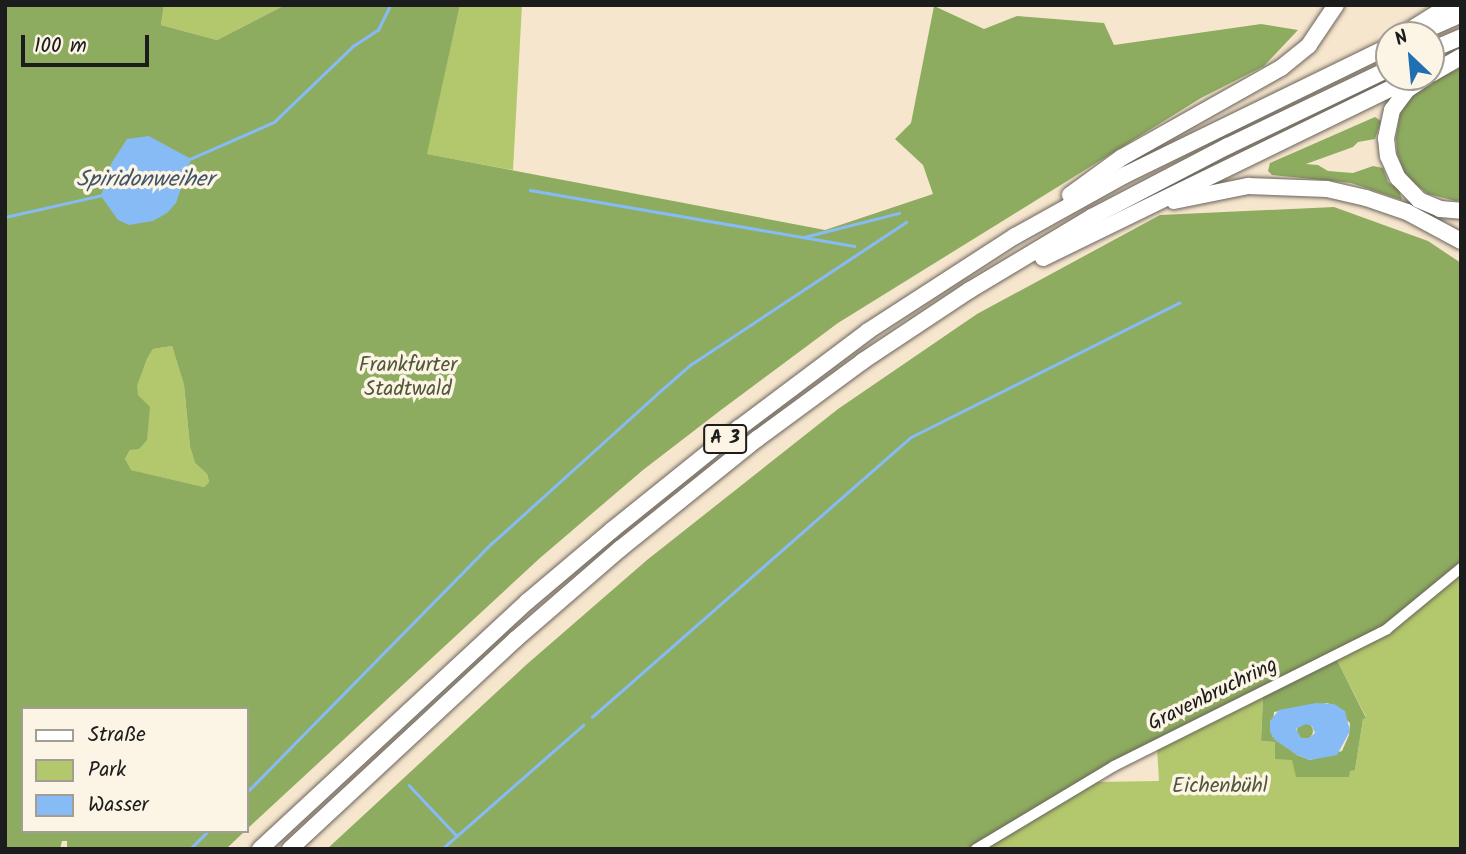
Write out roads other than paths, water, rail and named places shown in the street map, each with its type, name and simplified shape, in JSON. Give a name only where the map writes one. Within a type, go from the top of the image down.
[{"type":"highway","points":[[1015,236],[1121,158],[1291,61],[1322,30],[1335,5]]},
{"type":"highway","points":[[1424,21],[1450,5]]},
{"type":"highway","points":[[1445,21],[1461,14]]},
{"type":"highway","name":"A 3","points":[[260,849],[528,601],[612,530],[811,373],[931,289],[1015,236],[1136,169],[1375,52]]},
{"type":"highway","points":[[1445,65],[1461,57]]},
{"type":"highway","name":"A 3","points":[[290,849],[516,639],[690,492],[828,386],[970,290],[1092,217],[1188,166],[1375,76]]},
{"type":"highway","points":[[970,290],[1034,262],[1386,91]]},
{"type":"highway","points":[[1406,91],[1395,103],[1387,128],[1388,156],[1398,178],[1419,200],[1440,209],[1461,211]]},
{"type":"highway","points":[[1122,218],[1208,192],[1248,186],[1298,186],[1341,191],[1379,201],[1418,217],[1461,241]]},
{"type":"street","name":"Gravenbruchring","points":[[976,849],[1114,766],[1387,629],[1461,568]]},
{"type":"water","name":"Spiridonweiher","points":[[149,136],[191,159],[176,203],[167,213],[153,221],[129,225],[118,220],[101,196],[111,164],[127,139]]},
{"type":"water","points":[[1316,703],[1334,704],[1345,711],[1350,731],[1337,755],[1310,760],[1297,755],[1275,740],[1270,732],[1270,721],[1279,710]],"holes":[[[1306,724],[1312,726],[1315,733],[1309,738],[1301,738],[1296,729]]]},
{"type":"waterway","points":[[190,159],[274,122],[353,46],[378,30],[390,5]]},
{"type":"waterway","points":[[530,190],[854,246]]},
{"type":"waterway","points":[[5,217],[103,195]]},
{"type":"waterway","points":[[804,237],[899,213]]},
{"type":"waterway","points":[[248,791],[491,544],[690,365],[906,222]]},
{"type":"waterway","points":[[592,717],[911,437],[1179,303]]},
{"type":"waterway","points":[[442,849],[583,725]]},
{"type":"waterway","points":[[409,785],[457,836]]},
{"type":"waterway","points":[[190,849],[206,833]]},
{"type":"park label","name":"Frankfurter Stadtwald","points":[[408,378]]},
{"type":"park label","name":"Eichenbühl","points":[[1220,787]]}]
